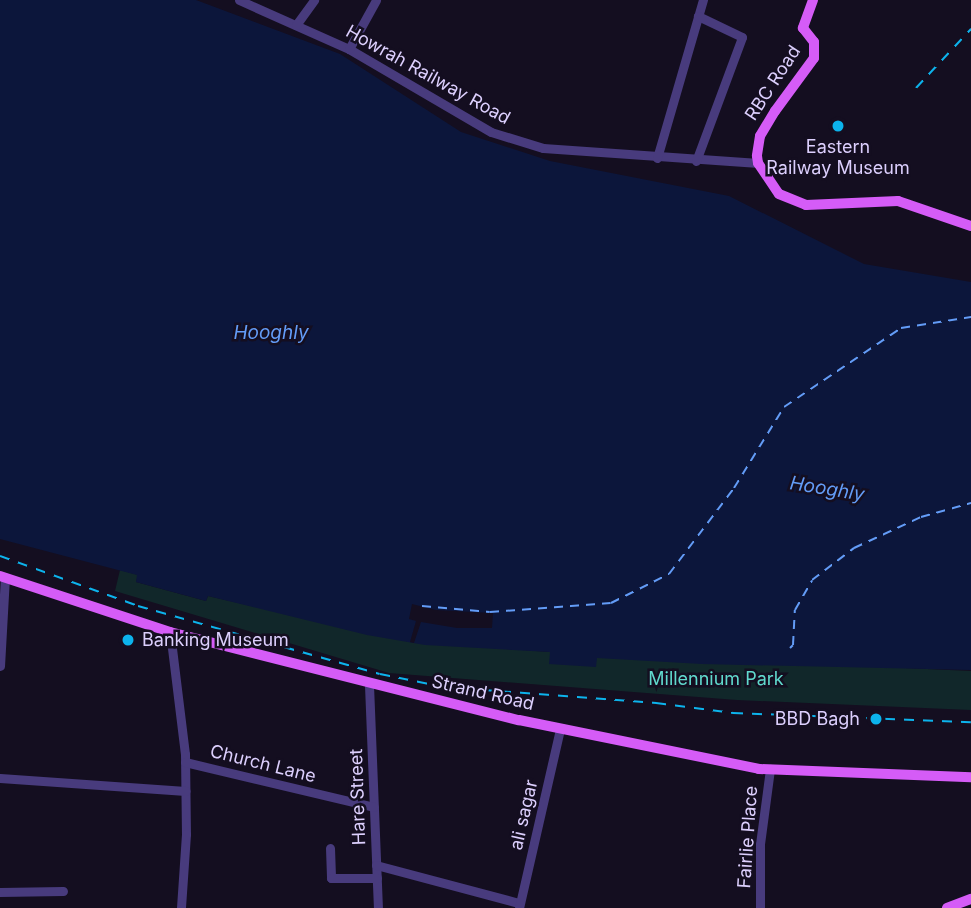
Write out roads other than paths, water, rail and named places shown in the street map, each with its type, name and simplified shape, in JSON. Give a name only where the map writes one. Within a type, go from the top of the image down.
[{"type":"main road","name":"RBC Road","points":[[758,163],[760,136],[814,58],[814,42],[803,28],[813,0]]},
{"type":"main road","points":[[758,163],[779,194],[806,205],[898,201],[971,226]]},
{"type":"main road","name":"Strand Road","points":[[3,576],[170,632],[369,685],[560,729],[770,769],[971,777]]},
{"type":"main road","points":[[947,908],[971,899]]},
{"type":"street","name":"Howrah Railway Road","points":[[239,0],[256,4],[349,48],[491,131],[567,152],[593,151],[696,161],[758,163]]},
{"type":"street","points":[[296,25],[314,0]]},
{"type":"street","points":[[349,48],[376,0]]},
{"type":"street","points":[[657,158],[703,0]]},
{"type":"street","points":[[696,161],[742,37],[698,16]]},
{"type":"street","points":[[0,666],[3,576]]},
{"type":"street","points":[[170,632],[185,762],[181,908]]},
{"type":"street","name":"Hare Street","points":[[369,685],[378,908]]},
{"type":"street","name":"ali sagar","points":[[519,905],[560,729]]},
{"type":"street","name":"Church Lane","points":[[185,762],[374,807]]},
{"type":"street","name":"Fairlie Place","points":[[760,908],[760,845],[770,769]]},
{"type":"street","points":[[0,778],[186,791]]},
{"type":"street","points":[[330,848],[331,878],[377,878]]},
{"type":"street","points":[[376,865],[519,905]]},
{"type":"street","points":[[0,891],[63,891]]},
{"type":"water","name":"Hooghly","points":[[0,0],[196,0],[340,54],[461,132],[550,161],[729,196],[864,264],[971,282],[971,670],[702,664],[597,658],[596,667],[549,664],[550,652],[425,645],[367,635],[208,596],[206,601],[136,582],[137,575],[0,539]]},
{"type":"railway","points":[[916,88],[971,29]]},
{"type":"railway","points":[[0,556],[138,606],[380,674],[444,687],[656,703],[733,713],[971,722]]},
{"type":"place","name":"Eastern Railway Museum","points":[[838,126]]},
{"type":"place","name":"Banking Museum","points":[[128,640]]},
{"type":"place","name":"BBD Bagh","points":[[876,719]]},
{"type":"park label","name":"Millennium Park","points":[[716,679]]}]
